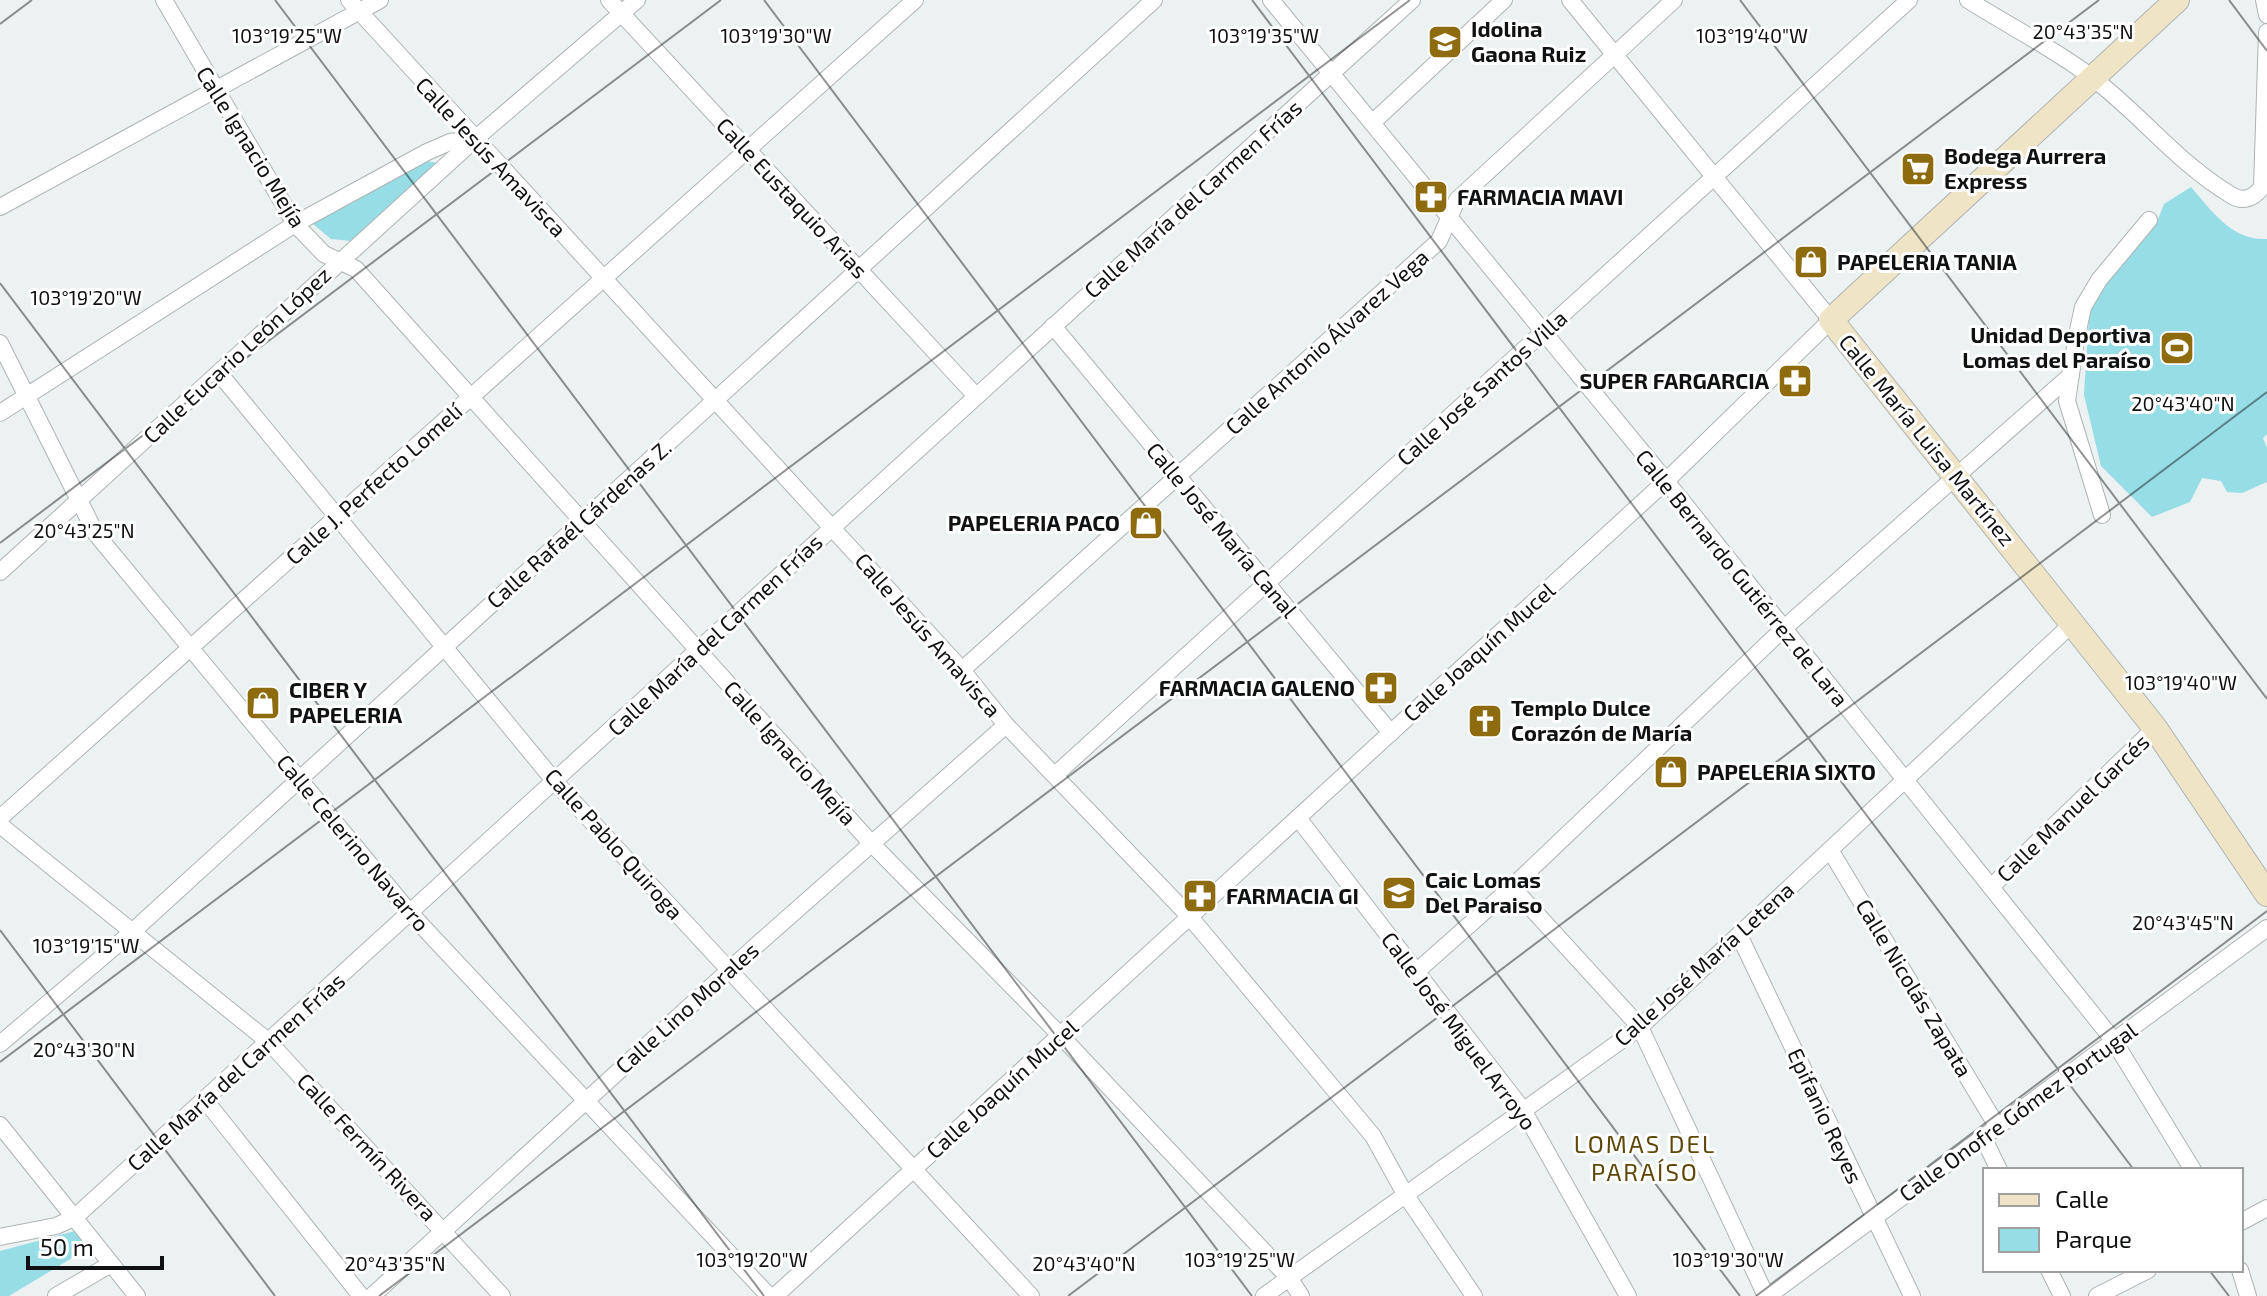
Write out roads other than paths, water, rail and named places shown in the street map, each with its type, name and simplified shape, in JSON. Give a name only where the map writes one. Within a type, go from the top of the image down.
[{"type":"street","name":"Calle Ignacio Mejía","points":[[164,0],[214,91],[295,224],[324,254],[356,269],[871,843],[1061,1036],[1290,1279],[1301,1296]]},
{"type":"street","points":[[0,207],[214,91],[354,6],[380,0]]},
{"type":"street","name":"Calle Eustaquio Arias","points":[[609,0],[976,396]]},
{"type":"street","name":"Calle Eucario León López","points":[[0,572],[338,261],[637,0]]},
{"type":"street","name":"Calle J. Perfecto Lomelí","points":[[0,818],[915,0]]},
{"type":"street","name":"Calle Rafaél Cárdenas Z.","points":[[0,1044],[132,932],[1154,0]]},
{"type":"street","name":"Calle Bernardo Gutiérrez de Lara","points":[[1271,0],[1666,481],[1782,630],[2114,1041],[2192,1168]]},
{"type":"street","name":"Calle María del Carmen Frías","points":[[0,1237],[56,1226],[74,1218],[556,783],[1412,0]]},
{"type":"street","points":[[1372,123],[1504,0]]},
{"type":"street","name":"Calle María Luisa Martínez","points":[[1570,0],[1831,320],[2155,728],[2267,894]]},
{"type":"street","name":"Calle Antonio Álvarez Vega","points":[[962,670],[1439,241],[1457,200],[1674,0]]},
{"type":"street","name":"Calle José Santos Villa","points":[[1055,775],[1909,0]]},
{"type":"street","points":[[1968,0],[2093,77],[2232,196],[2243,200],[2255,196],[2262,187],[2267,32]]},
{"type":"street","name":"Calle Joaquín Mucel","points":[[772,1296],[1061,1036],[1666,481],[1831,320],[2177,0]]},
{"type":"street","points":[[2264,0],[2267,15]]},
{"type":"street","name":"Calle Jesús Amavisca","points":[[354,6],[962,670],[1006,725],[1190,917],[1373,1136],[1405,1194],[1474,1296]]},
{"type":"street","points":[[0,413],[295,224],[427,152],[450,142],[475,139]]},
{"type":"street","points":[[2102,515],[2067,401],[2071,375],[2083,307],[2099,280],[2149,220]]},
{"type":"street","name":"Calle José María Canal","points":[[1053,326],[1391,733]]},
{"type":"street","name":"Calle Celerino Navarro","points":[[0,343],[96,534],[411,914],[772,1296]]},
{"type":"street","name":"Calle Pablo Quiroga","points":[[219,373],[556,783],[1031,1296]]},
{"type":"street","points":[[1416,972],[1679,731],[1782,630],[2071,375]]},
{"type":"street","name":"Calle José María Letena","points":[[1264,1296],[1640,1027],[2073,623]]},
{"type":"street","name":"Calle Lino Morales","points":[[372,1296],[729,970],[1006,725]]},
{"type":"street","name":"Calle Manuel Garcés","points":[[1991,887],[2155,728]]},
{"type":"street","name":"Calle José Miguel Arroyo","points":[[1298,818],[1523,1110],[1628,1296]]},
{"type":"street","name":"Calle Fermín Rivera","points":[[0,825],[269,1042],[502,1296]]},
{"type":"street","name":"Calle Nicolás Zapata","points":[[1830,850],[1997,1126]]},
{"type":"street","points":[[1512,887],[1640,1027],[1767,1296]]},
{"type":"street","name":"Calle Onofre Gómez Portugal","points":[[1767,1296],[2267,928]]},
{"type":"street","name":"Epifanio Reyes","points":[[1739,935],[1912,1296]]},
{"type":"street","points":[[205,1100],[361,1296]]},
{"type":"street","points":[[0,1125],[137,1296]]},
{"type":"street","points":[[1983,1137],[1998,1168]]},
{"type":"street","points":[[2243,1221],[2267,1208]]},
{"type":"street","points":[[56,1296],[111,1264]]},
{"type":"street","points":[[2050,1272],[2062,1296]]},
{"type":"street","points":[[2097,1296],[2144,1272]]},
{"type":"street","points":[[2241,1272],[2248,1296]]},
{"type":"place","name":"Idolina Gaona Ruiz","points":[[1445,42]]},
{"type":"place","name":"Bodega Aurrera Express","points":[[1918,169]]},
{"type":"place","name":"FARMACIA MAVI","points":[[1431,197]]},
{"type":"place","name":"PAPELERIA TANIA","points":[[1811,262]]},
{"type":"place","name":"Unidad Deportiva Lomas del Paraíso","points":[[2177,348]]},
{"type":"place","name":"SUPER FARGARCIA","points":[[1795,381]]},
{"type":"place","name":"PAPELERIA PACO","points":[[1146,523]]},
{"type":"place","name":"FARMACIA GALENO","points":[[1381,688]]},
{"type":"place","name":"CIBER Y PAPELERIA","points":[[263,703]]},
{"type":"place","name":"Templo Dulce Corazón de María","points":[[1485,721]]},
{"type":"place","name":"PAPELERIA SIXTO","points":[[1671,772]]},
{"type":"place","name":"Caic Lomas Del Paraiso","points":[[1399,893]]},
{"type":"place","name":"FARMACIA GI","points":[[1200,896]]},
{"type":"district","name":"LOMAS DEL PARAÍSO","points":[[1645,1159]]}]
